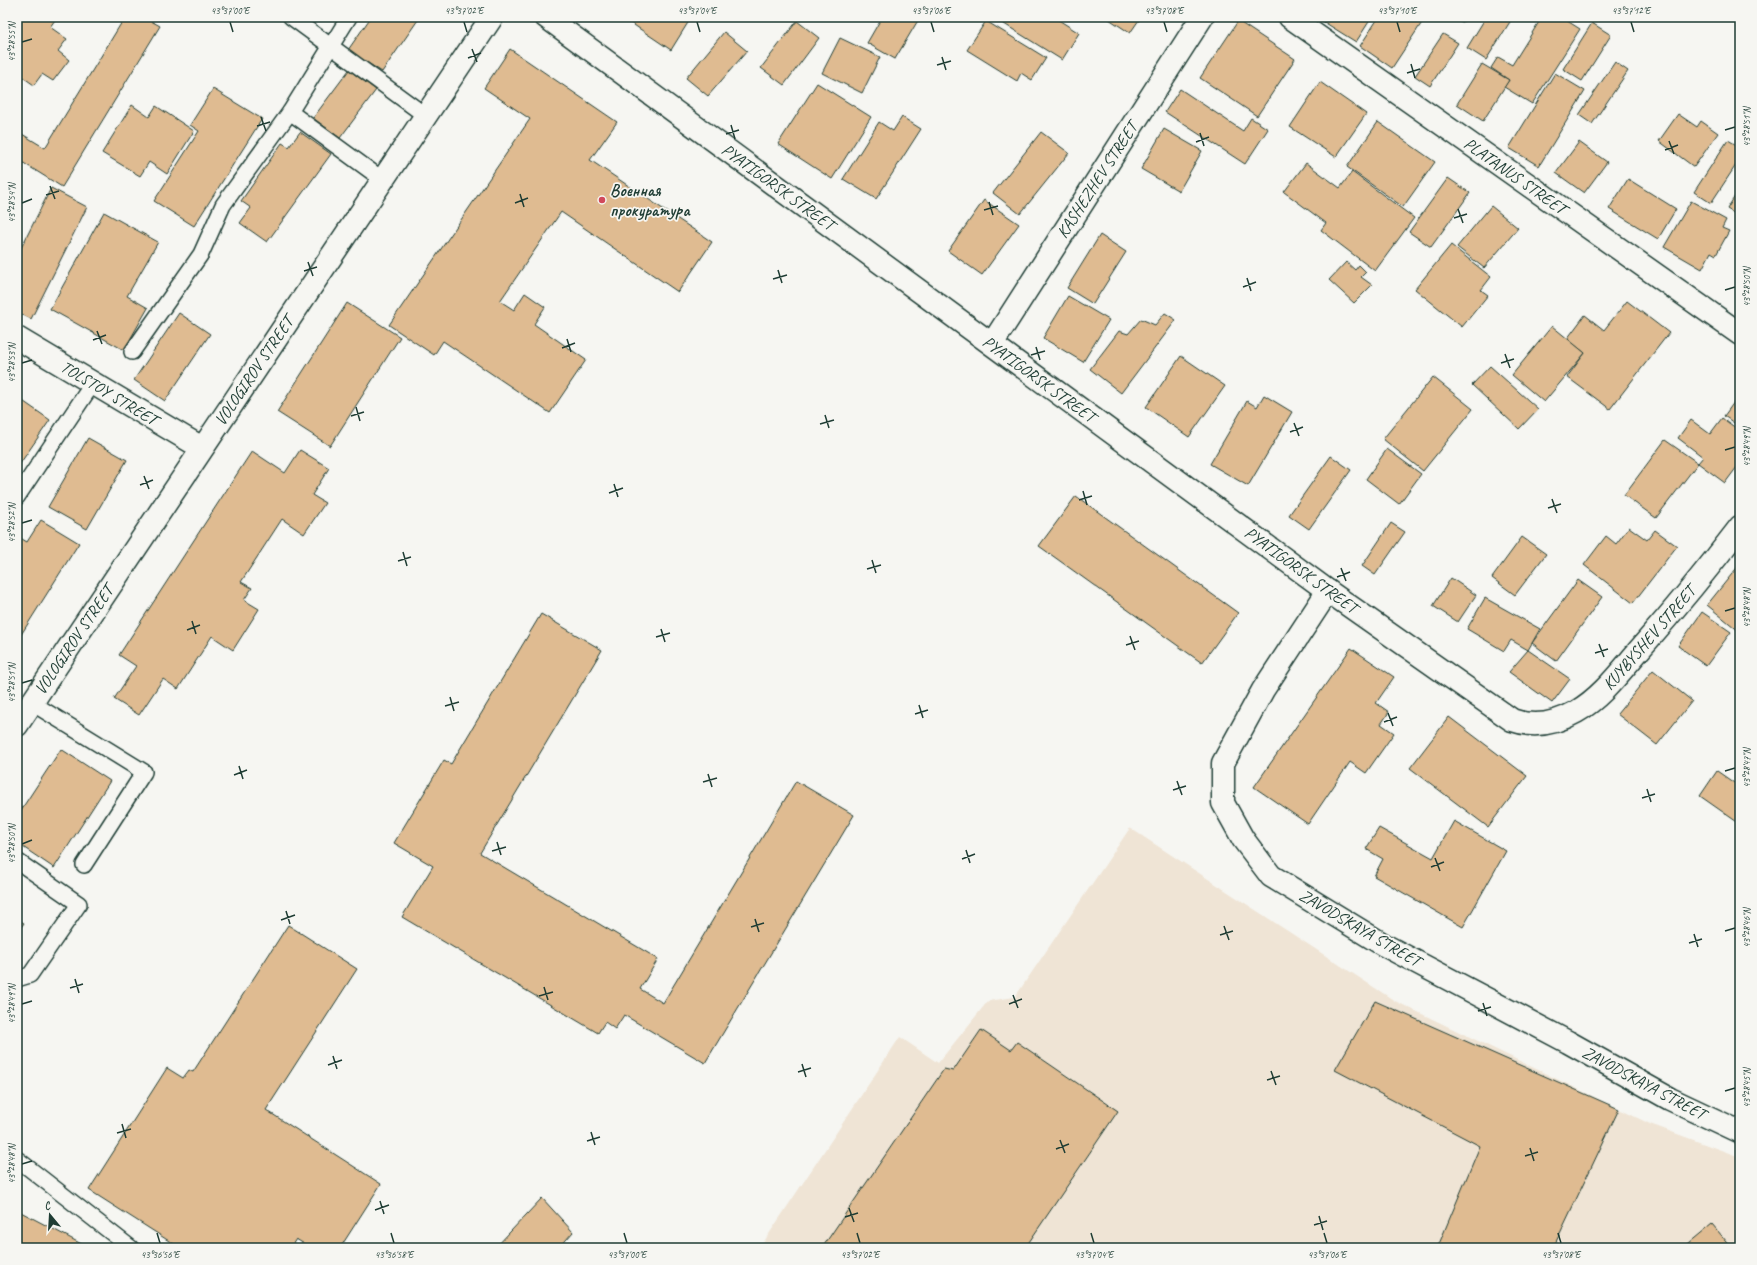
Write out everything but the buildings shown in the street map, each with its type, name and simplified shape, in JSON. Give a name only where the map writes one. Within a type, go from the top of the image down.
[{"type":"street","name":"VOLOGIROV STREET","points":[[17,725],[492,17]]},
{"type":"street","name":"PYATIGORSK STREET","points":[[546,17],[1328,591],[1494,710],[1525,725],[1540,725]]},
{"type":"street","name":"KASHEZHEV STREET","points":[[992,344],[1202,17]]},
{"type":"street","name":"PLATANUS STREET","points":[[1290,17],[1740,334]]},
{"type":"street","name":"TOLSTOY STREET","points":[[17,338],[202,448]]},
{"type":"street","name":"KUYBYSHEV STREET","points":[[1540,725],[1575,712],[1600,695],[1695,586],[1740,527]]},
{"type":"street","name":"ZAVODSKAYA STREET","points":[[1328,591],[1263,690],[1223,763],[1223,803],[1242,839],[1271,876],[1384,945],[1568,1042],[1670,1099],[1740,1132]]},
{"type":"lane","points":[[291,17],[426,116]]},
{"type":"lane","points":[[132,352],[201,254],[223,205],[290,112],[349,17]]},
{"type":"lane","points":[[290,112],[383,180]]},
{"type":"lane","points":[[17,496],[93,383]]},
{"type":"lane","points":[[32,703],[144,772],[84,865]]},
{"type":"lane","points":[[17,861],[79,904],[30,975],[17,979]]},
{"type":"lane","points":[[17,1159],[130,1248]]},
{"type":"shaded area","points":[[1130,828],[1395,1001],[1650,1124],[1740,1157],[1740,1248],[770,1248],[763,1243],[900,1037],[938,1063],[988,1001],[1015,997]]},
{"type":"place","name":"Военная прокуратура","points":[[602,200]]}]
